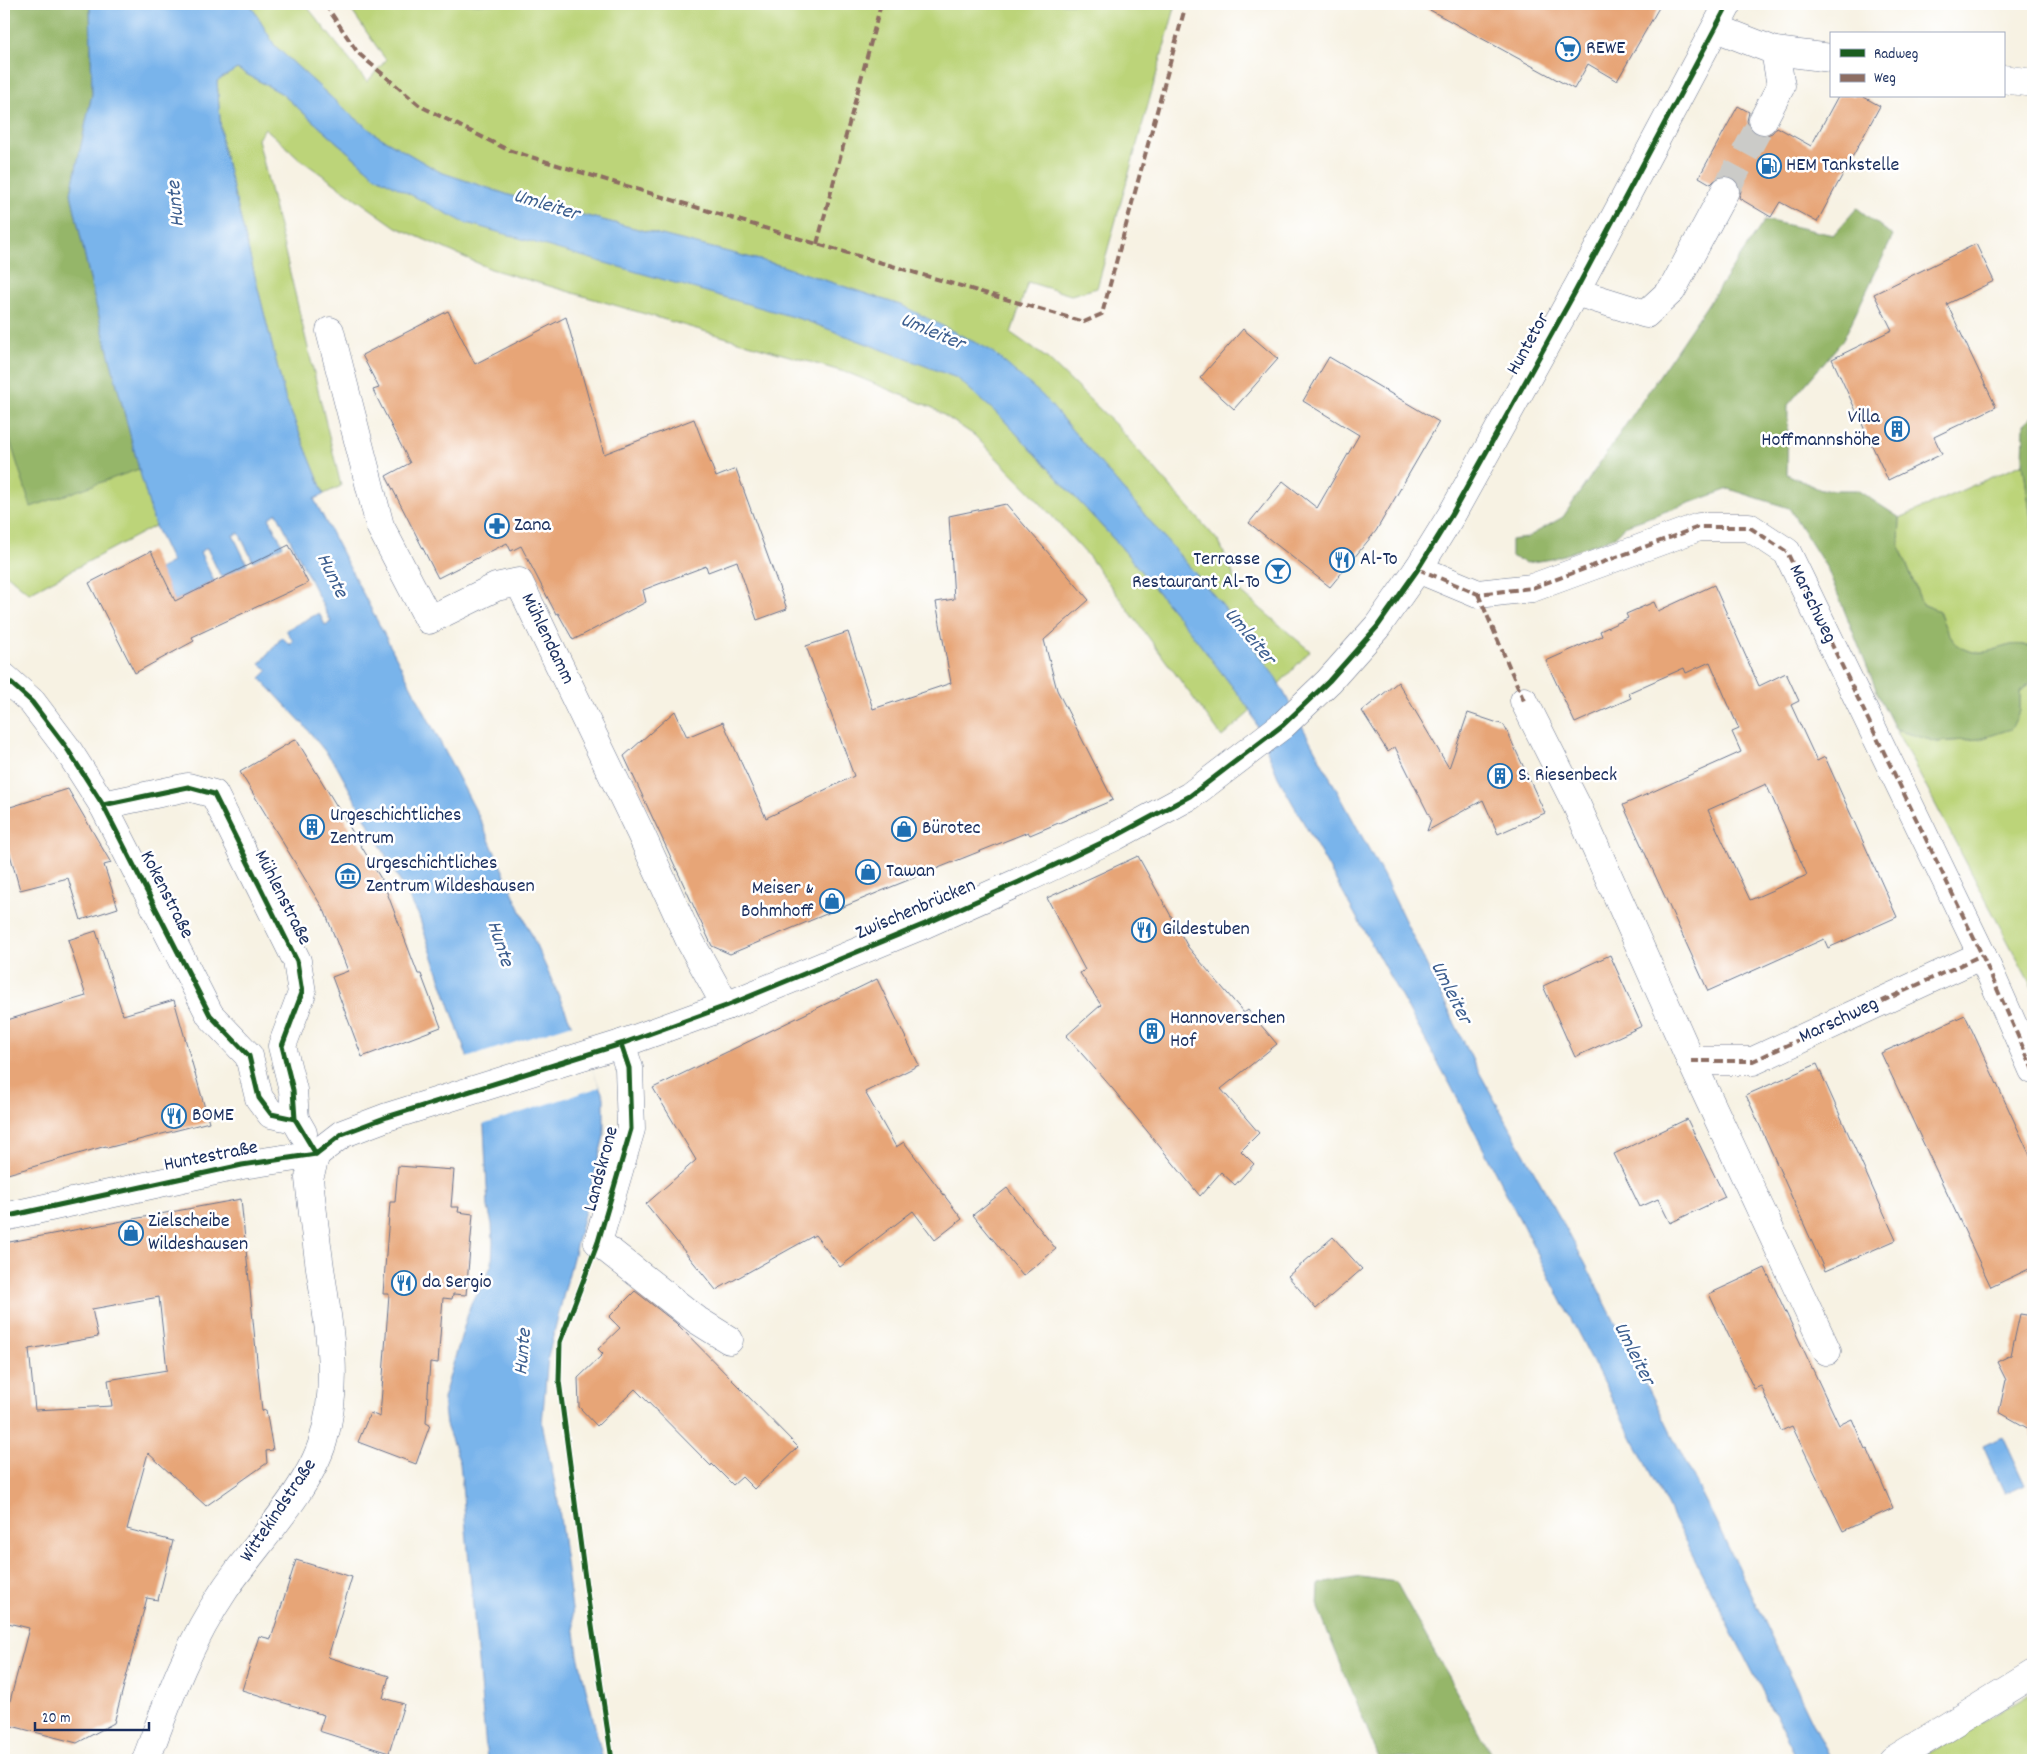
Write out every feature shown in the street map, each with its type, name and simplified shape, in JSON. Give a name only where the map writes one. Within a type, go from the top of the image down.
[{"type":"street","name":"Huntetor","points":[[1329,681],[1377,626],[1418,569],[1452,514],[1575,292],[1728,4]]},
{"type":"street","points":[[1716,28],[1775,51],[1830,58]]},
{"type":"street","points":[[1763,120],[1781,86],[1775,51]]},
{"type":"street","points":[[2004,79],[2033,83]]},
{"type":"street","points":[[1575,292],[1646,314],[1672,290],[1725,191]]},
{"type":"street","name":"Mühlendamm","points":[[330,331],[380,526],[429,620],[496,587],[519,582],[640,832],[690,941],[726,1006]]},
{"type":"street","name":"Marschweg","points":[[1418,569],[1478,594],[1532,588],[1699,527],[1749,527],[1787,552],[1982,955],[2033,1070]]},
{"type":"street","name":"Kokenstraße","points":[[4,677],[32,702],[66,747],[103,804],[210,1016],[249,1056],[259,1098],[271,1114],[295,1119]]},
{"type":"street","name":"Zwischenbrücken","points":[[473,1090],[621,1044],[726,1006],[925,924],[1116,836],[1190,796],[1234,764],[1284,725],[1329,681]]},
{"type":"street","points":[[1524,701],[1576,806],[1691,1061],[1827,1351]]},
{"type":"street","name":"Mühlenstraße","points":[[103,804],[188,787],[214,794],[297,961],[302,993],[282,1046],[292,1090],[295,1119],[316,1154]]},
{"type":"street","name":"Marschweg","points":[[1691,1061],[1754,1061],[1982,955]]},
{"type":"street","name":"Landskrone","points":[[621,1044],[629,1068],[631,1130],[598,1242],[697,1320],[729,1340]]},
{"type":"street","name":"Huntestraße","points":[[4,1217],[242,1165],[316,1154],[342,1134],[473,1090]]},
{"type":"street","name":"Wittekindstraße","points":[[146,1760],[173,1685],[196,1634],[226,1588],[281,1515],[305,1478],[323,1442],[331,1399],[332,1349],[309,1178],[316,1154]]},
{"type":"street","points":[[1893,1760],[2033,1674]]},
{"type":"green space","points":[[4,4],[90,4],[92,94],[71,193],[94,297],[155,526],[29,593],[4,572]]},
{"type":"green space","points":[[4,4],[90,4],[92,94],[71,193],[94,297],[139,469],[31,507],[4,422]]},
{"type":"green space","points":[[250,4],[305,4],[367,82],[386,60],[347,4],[1176,4],[1097,288],[1071,295],[1028,282],[1011,333],[1048,359],[1115,424],[1219,542],[1241,592],[1310,651],[1279,684],[1223,606],[1042,395],[903,306],[779,265],[524,200],[440,172],[378,136],[345,110],[275,46]]},
{"type":"green space","points":[[237,69],[281,93],[375,176],[807,321],[958,378],[1002,418],[1121,547],[1192,634],[1251,711],[1222,737],[1090,558],[1032,494],[974,435],[933,408],[851,374],[491,269],[396,227],[301,160],[265,128],[258,139],[341,486],[324,494],[285,397],[222,144],[217,81]]},
{"type":"green space","points":[[1857,208],[1893,236],[1843,340],[1788,405],[1787,474],[1821,490],[1857,490],[1900,518],[1899,545],[1922,604],[1939,611],[1949,634],[1959,646],[1974,652],[1990,651],[2013,645],[2033,648],[2033,680],[2020,692],[2020,711],[2011,729],[1980,739],[1937,742],[1896,730],[1880,699],[1828,570],[1789,508],[1729,489],[1624,526],[1615,537],[1552,559],[1526,563],[1511,556],[1511,540],[1526,538],[1563,517],[1765,220],[1833,235]]},
{"type":"green space","points":[[2033,416],[2033,533],[2023,463],[2024,424]]},
{"type":"green space","points":[[2023,463],[2033,533],[2033,648],[2013,645],[1983,652],[1966,650],[1959,646],[1949,634],[1939,611],[1922,604],[1899,545],[1900,518]]},
{"type":"green space","points":[[2033,680],[2033,989],[1896,730],[1937,742],[1980,739],[2010,729],[2020,711],[2020,692]]},
{"type":"green space","points":[[1361,1577],[1396,1582],[1494,1760],[1379,1758],[1318,1608],[1319,1584]]},
{"type":"green space","points":[[2033,1692],[2033,1760],[1916,1760]]},
{"type":"water","points":[[90,4],[250,4],[275,46],[345,110],[378,136],[440,172],[524,200],[779,265],[903,306],[990,350],[1042,395],[1223,606],[1276,678],[1384,877],[1473,1061],[1585,1263],[1718,1526],[1831,1760],[1798,1760],[1450,1084],[1278,777],[1251,711],[1192,634],[1121,547],[1002,418],[957,378],[807,321],[463,222],[375,176],[281,93],[237,69],[217,81],[222,144],[285,397],[324,494],[314,499],[478,815],[604,1097],[604,1136],[548,1356],[542,1423],[557,1494],[578,1655],[603,1760],[487,1760],[460,1463],[446,1425],[443,1399],[470,1306],[492,1264],[492,1224],[488,1207],[484,1127],[467,1056],[418,914],[336,765],[304,725],[260,678],[268,670],[260,664],[282,637],[290,645],[293,641],[286,630],[319,613],[325,625],[331,622],[277,513],[269,518],[283,546],[253,561],[239,533],[233,535],[247,564],[221,577],[207,548],[200,552],[214,581],[175,601],[159,569],[172,562],[155,526],[139,469],[94,297],[71,193],[92,94]]},
{"type":"water","points":[[2002,1436],[2025,1485],[2005,1494],[1983,1445]]},
{"type":"pier","points":[[573,1024],[600,1087],[482,1125],[466,1058]]},
{"type":"building","name":"REWE","points":[[1419,4],[1661,4],[1617,81],[1588,64],[1574,89]]},
{"type":"building","points":[[1837,98],[1866,98],[1880,106],[1817,222],[1780,202],[1771,217],[1739,198],[1741,191],[1738,183],[1732,177],[1724,175],[1717,178],[1711,184],[1699,177],[1738,106],[1749,112],[1747,121],[1755,134],[1764,136],[1772,133],[1777,127],[1811,146]]},
{"type":"building","points":[[1976,244],[1994,281],[1947,304],[1996,407],[1934,437],[1942,454],[1888,480],[1832,359],[1892,330],[1874,294]]},
{"type":"building","points":[[448,311],[475,364],[566,317],[604,454],[694,419],[716,477],[736,469],[787,609],[757,620],[737,561],[708,572],[706,566],[643,590],[646,602],[573,640],[558,613],[556,614],[521,546],[511,551],[507,543],[438,578],[386,476],[410,463],[373,390],[379,388],[362,355]]},
{"type":"building","points":[[1243,329],[1278,359],[1234,409],[1200,378]]},
{"type":"building","points":[[1329,357],[1439,422],[1376,531],[1330,587],[1249,523],[1283,481],[1317,508],[1359,435],[1303,401]]},
{"type":"building","points":[[1006,504],[1089,600],[1044,640],[1057,690],[1113,800],[1030,835],[1028,832],[896,885],[730,954],[712,946],[624,756],[675,711],[687,737],[723,722],[766,818],[854,776],[806,646],[848,632],[873,709],[951,683],[936,602],[954,599],[949,516]]},
{"type":"building","points":[[289,545],[308,583],[192,637],[194,641],[135,673],[89,583],[151,551],[175,601]]},
{"type":"building","points":[[1714,585],[1759,686],[1786,673],[1799,701],[1791,705],[1817,761],[1825,757],[1897,917],[1828,948],[1824,939],[1708,991],[1623,805],[1741,752],[1732,732],[1739,729],[1710,662],[1686,673],[1684,668],[1628,693],[1631,698],[1575,723],[1546,661],[1602,636],[1600,631],[1628,618],[1626,614],[1654,602],[1658,611]],"holes":[[[1766,784],[1807,875],[1750,900],[1708,810]]]},
{"type":"building","points":[[1398,682],[1449,768],[1468,713],[1504,725],[1545,813],[1498,834],[1483,800],[1427,831],[1431,819],[1395,747],[1388,752],[1362,711]]},
{"type":"building","name":"Urgeschichtliches Zentrum","points":[[296,739],[383,882],[418,974],[421,974],[441,1027],[362,1057],[332,977],[348,971],[325,912],[240,772]]},
{"type":"building","points":[[68,789],[111,863],[104,865],[118,908],[81,920],[68,878],[20,890],[4,833],[4,809]]},
{"type":"building","name":"Hannoverschen Hof","points":[[1138,856],[1188,947],[1244,1013],[1248,1010],[1277,1044],[1221,1089],[1259,1133],[1241,1151],[1254,1164],[1235,1185],[1221,1172],[1200,1196],[1112,1088],[1066,1036],[1101,1005],[1080,973],[1085,970],[1047,898]]},
{"type":"building","points":[[96,931],[123,1015],[174,1000],[209,1122],[107,1148],[106,1146],[4,1175],[4,1021],[86,996],[68,940]]},
{"type":"building","points":[[1610,955],[1642,1026],[1575,1057],[1543,986]]},
{"type":"building","points":[[877,979],[919,1065],[865,1092],[896,1147],[904,1142],[962,1219],[935,1240],[913,1211],[840,1267],[815,1235],[716,1290],[646,1204],[696,1160],[653,1088]]},
{"type":"building","points":[[1965,1015],[2033,1162],[2033,1267],[1991,1287],[1881,1053]]},
{"type":"building","points":[[1817,1064],[1896,1240],[1825,1271],[1746,1095]]},
{"type":"building","points":[[1687,1119],[1725,1197],[1670,1223],[1658,1199],[1640,1207],[1614,1154]]},
{"type":"building","points":[[398,1166],[454,1170],[451,1207],[459,1207],[458,1212],[473,1214],[466,1295],[453,1294],[452,1299],[443,1298],[438,1363],[430,1362],[426,1423],[430,1425],[416,1464],[358,1442],[370,1413],[380,1417],[389,1294],[383,1294],[390,1202],[395,1202]]},
{"type":"building","points":[[1007,1188],[1056,1249],[1023,1276],[973,1215]]},
{"type":"building","points":[[241,1199],[262,1411],[266,1410],[273,1450],[266,1451],[267,1463],[206,1506],[148,1453],[127,1529],[173,1541],[158,1600],[147,1598],[114,1723],[77,1743],[4,1724],[29,1628],[4,1622],[4,1243]],"holes":[[[159,1297],[167,1370],[108,1380],[112,1406],[35,1410],[29,1349],[98,1337],[92,1309]]]},
{"type":"building","points":[[1333,1237],[1362,1269],[1316,1309],[1288,1276]]},
{"type":"building","points":[[1765,1268],[1839,1425],[1852,1419],[1893,1508],[1843,1531],[1792,1426],[1781,1431],[1761,1386],[1754,1389],[1709,1294]]},
{"type":"building","points":[[635,1291],[676,1323],[798,1447],[754,1489],[742,1477],[733,1485],[712,1464],[711,1466],[635,1389],[597,1426],[579,1407],[578,1378],[603,1354],[598,1349],[620,1328],[609,1317]]},
{"type":"building","points":[[2020,1314],[2033,1316],[2033,1438],[2029,1429],[1999,1412],[2006,1380],[1997,1362],[2011,1355]]},
{"type":"building","points":[[296,1560],[352,1577],[328,1657],[389,1676],[383,1698],[404,1704],[389,1753],[319,1731],[324,1715],[242,1690],[259,1636],[271,1639]]},
{"type":"tunnel","points":[[1725,191],[1763,120]]},
{"type":"marked path","points":[[325,4],[358,53],[420,106],[508,150],[817,244],[1084,322],[1102,314],[1186,4]]},
{"type":"marked path","points":[[817,244],[881,4]]},
{"type":"marked path","points":[[1418,569],[1478,594],[1532,588],[1699,527],[1749,527],[1787,552],[1982,955],[2033,1070]]},
{"type":"marked path","points":[[1478,594],[1524,701]]},
{"type":"marked path","points":[[1691,1061],[1753,1061],[1982,955]]},
{"type":"cycle path","points":[[4,1217],[242,1165],[316,1154],[342,1134],[387,1117],[621,1044],[726,1006],[925,924],[1019,882],[1116,836],[1190,796],[1283,725],[1329,681],[1377,627],[1418,569],[1452,514],[1575,292],[1728,4]]},
{"type":"cycle path","points":[[4,677],[32,702],[66,747],[103,805],[210,1015],[249,1056],[259,1098],[271,1114],[295,1119]]},
{"type":"cycle path","points":[[103,805],[188,787],[214,794],[297,961],[302,993],[282,1046],[293,1090],[295,1119],[316,1154]]},
{"type":"cycle path","points":[[612,1760],[586,1586],[559,1381],[560,1342],[598,1242],[631,1129],[629,1068],[621,1044]]},
{"type":"place","name":"REWE","points":[[1568,49]]},
{"type":"place","name":"HEM Tankstelle","points":[[1769,166]]},
{"type":"place","name":"Villa Hoffmannshöhe","points":[[1897,429]]},
{"type":"place","name":"Zana","points":[[497,526]]},
{"type":"place","name":"Al-To","points":[[1342,560]]},
{"type":"place","name":"Terrasse Restaurant Al-To","points":[[1278,571]]},
{"type":"place","name":"S. Riesenbeck","points":[[1500,776]]},
{"type":"place","name":"Urgeschichtliches Zentrum","points":[[312,827]]},
{"type":"place","name":"Bürotec","points":[[904,829]]},
{"type":"place","name":"Tawan","points":[[868,872]]},
{"type":"place","name":"Urgeschichtliches Zentrum Wildeshausen","points":[[348,876]]},
{"type":"place","name":"Meiser & Bohmhoff","points":[[832,901]]},
{"type":"place","name":"Gildestuben","points":[[1144,930]]},
{"type":"place","name":"Hannoverschen Hof","points":[[1152,1031]]},
{"type":"place","name":"BOME","points":[[174,1116]]},
{"type":"place","name":"Zielscheibe Wildeshausen","points":[[131,1233]]},
{"type":"place","name":"da Sergio","points":[[404,1283]]},
{"type":"water label","name":"Hunte","points":[[177,204]]},
{"type":"water label","name":"Umleiter","points":[[546,206]]},
{"type":"water label","name":"Umleiter","points":[[932,333]]},
{"type":"water label","name":"Hunte","points":[[331,576]]},
{"type":"water label","name":"Umleiter","points":[[1249,637]]},
{"type":"water label","name":"Hunte","points":[[499,944]]},
{"type":"water label","name":"Umleiter","points":[[1450,993]]},
{"type":"water label","name":"Hunte","points":[[524,1352]]},
{"type":"water label","name":"Umleiter","points":[[1633,1354]]}]
